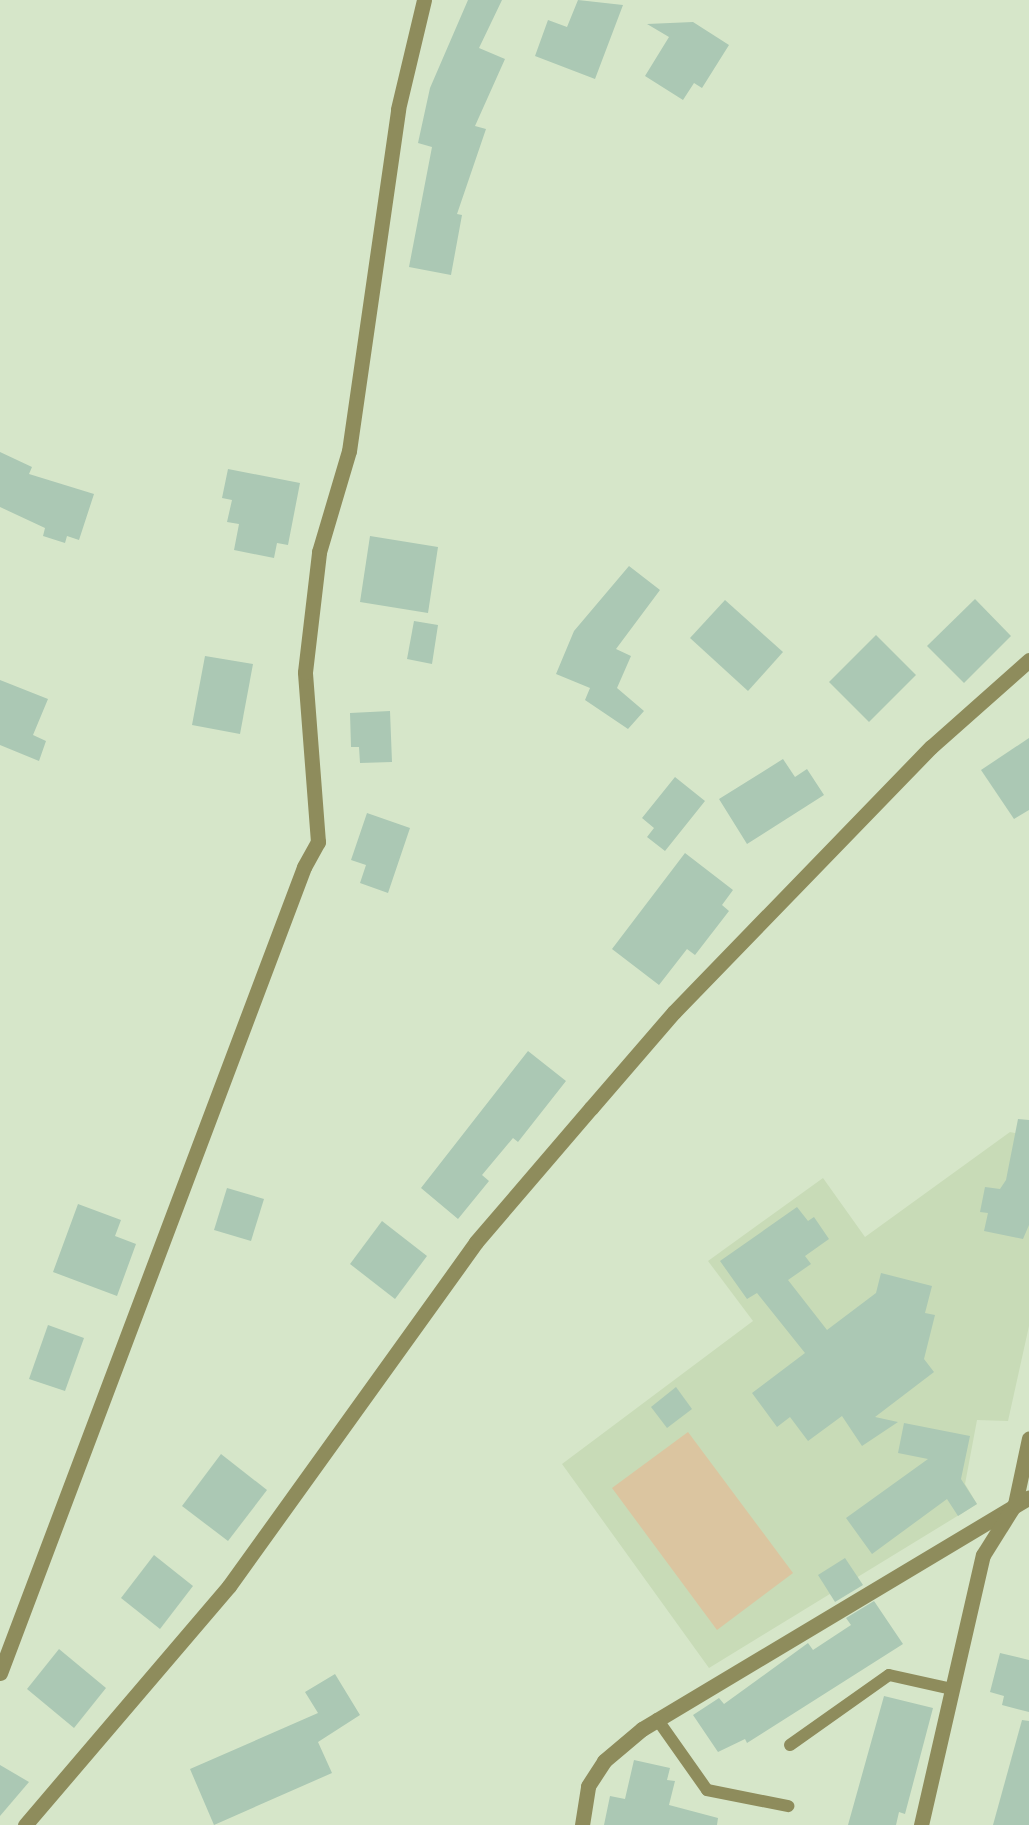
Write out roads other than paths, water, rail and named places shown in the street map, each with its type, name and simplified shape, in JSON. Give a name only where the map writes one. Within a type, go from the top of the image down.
[{"type":"street","points":[[0,1673],[304,867],[318,842],[305,672],[319,552],[349,451],[398,109],[424,0]]},
{"type":"street","points":[[25,1825],[229,1586],[428,1306],[583,1117],[674,1012],[931,747],[1029,660]]},
{"type":"street","points":[[921,1825],[983,1555],[1022,1501],[1029,1438]]},
{"type":"street","points":[[582,1825],[588,1786],[603,1761],[657,1719],[1022,1501]]},
{"type":"lane","points":[[790,1745],[889,1676],[952,1689]]},
{"type":"lane","points":[[657,1719],[707,1790],[788,1806]]}]
